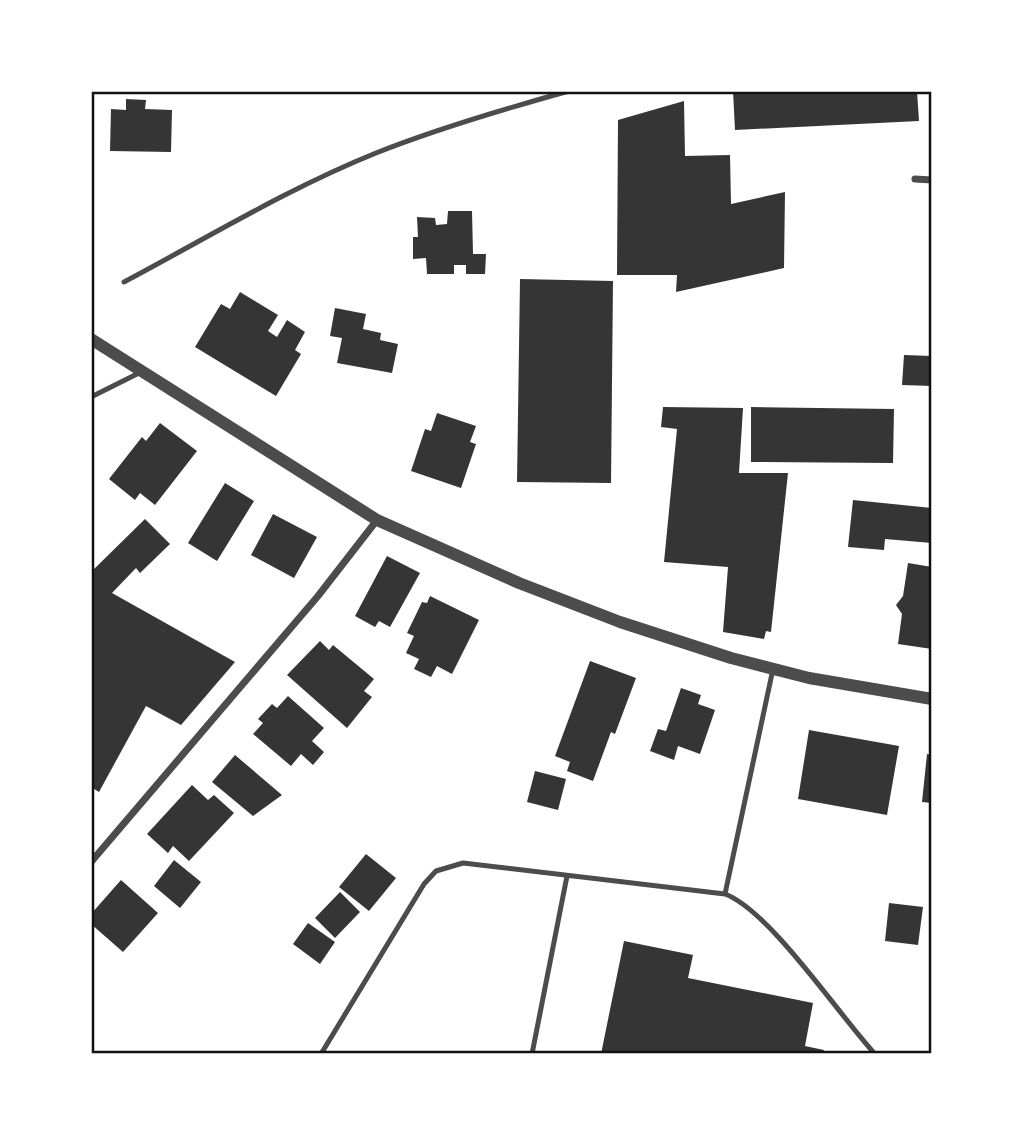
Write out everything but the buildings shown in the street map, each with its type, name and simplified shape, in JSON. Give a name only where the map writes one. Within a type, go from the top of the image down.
[{"type":"street","points":[[915,179],[932,180]]},
{"type":"street","points":[[91,339],[377,520],[569,604],[773,669],[932,699]]},
{"type":"street","points":[[91,862],[318,596],[377,520]]},
{"type":"lane","points":[[124,282],[264,207],[374,154],[470,119],[569,91]]},
{"type":"lane","points":[[91,397],[142,371]]},
{"type":"lane","points":[[725,894],[773,669]]},
{"type":"lane","points":[[321,1054],[424,884],[436,871],[463,863],[725,894],[745,905],[791,953],[875,1054]]},
{"type":"lane","points":[[532,1054],[567,876]]}]
